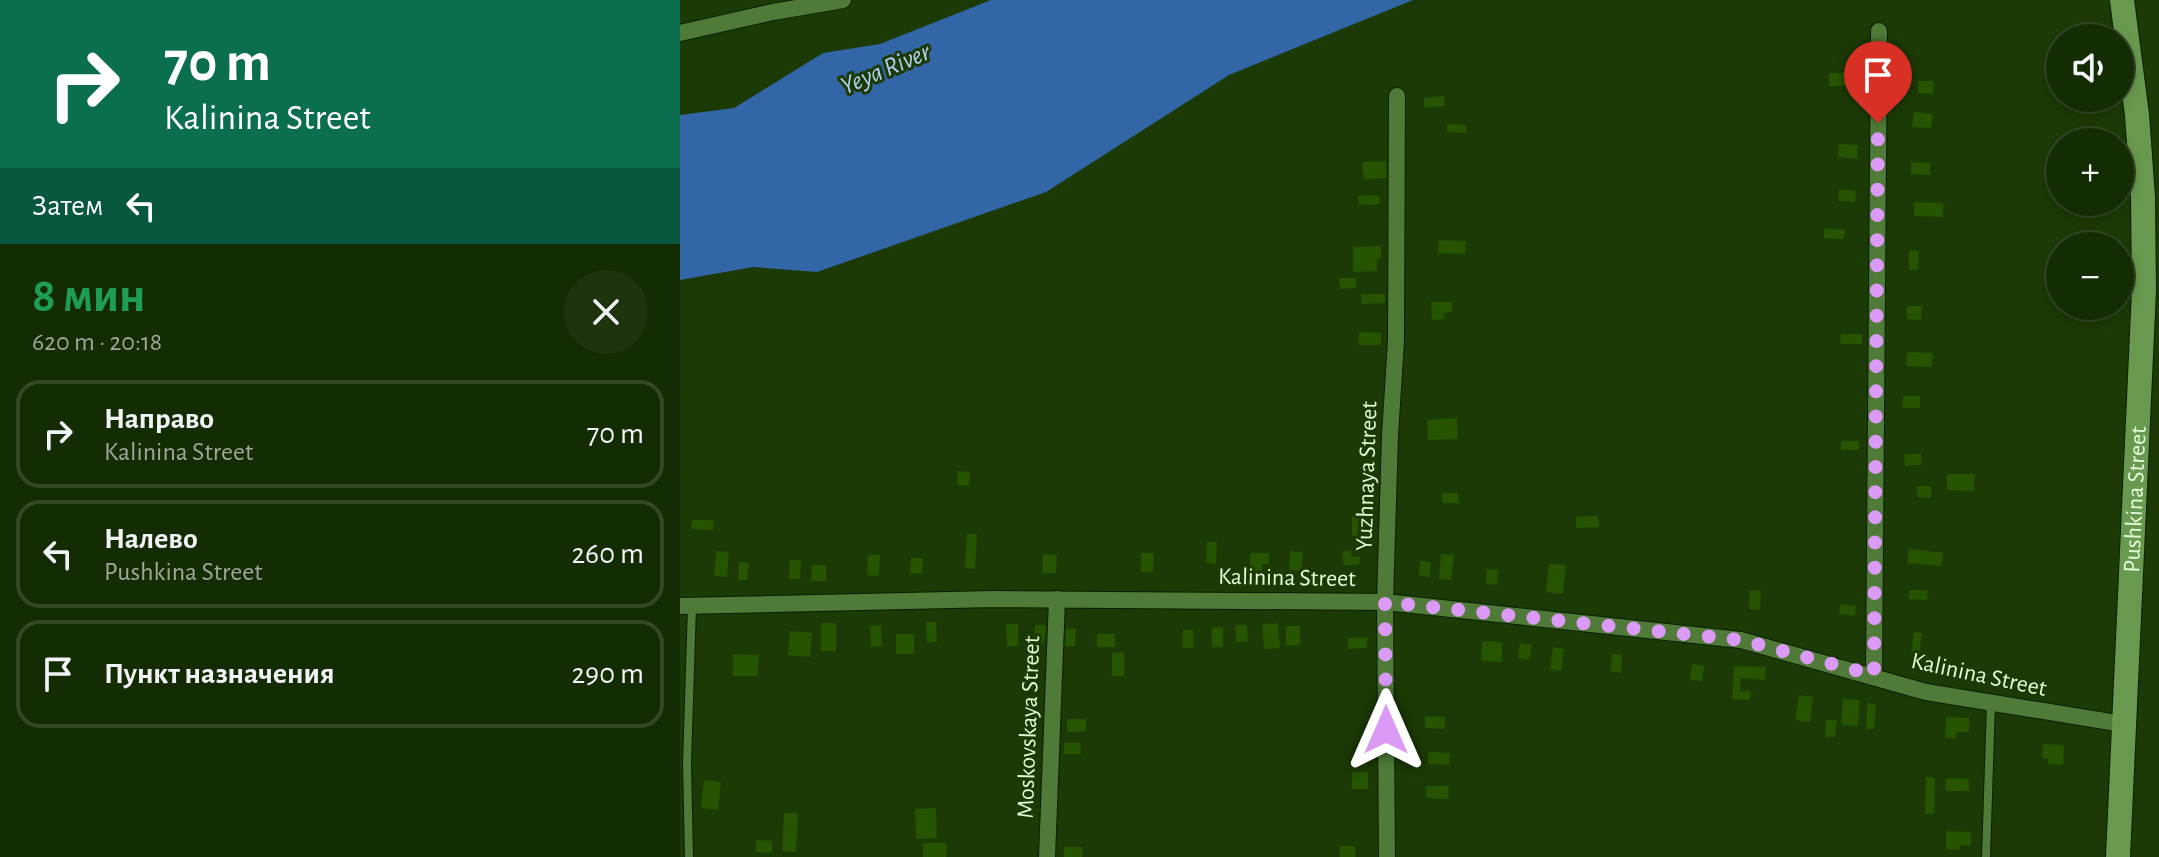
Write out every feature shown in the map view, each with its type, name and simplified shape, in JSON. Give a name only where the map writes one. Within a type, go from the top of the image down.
[{"type":"main road","name":"Pushkina Street","points":[[2118,857],[2144,290],[2143,197],[2137,115],[2122,0]]},
{"type":"street","points":[[680,33],[772,6],[843,0]]},
{"type":"street","points":[[1874,675],[1879,31]]},
{"type":"street","name":"Yuzhnaya Street","points":[[1387,857],[1385,602],[1396,341],[1397,96]]},
{"type":"street","name":"Kalinina Street","points":[[686,606],[1057,599],[1385,602],[1741,640],[1926,692],[2123,724]]},
{"type":"street","name":"Moskovskaya Street","points":[[1047,857],[1057,599]]},
{"type":"lane","points":[[686,606],[689,857]]},
{"type":"lane","points":[[1986,857],[1991,703]]},
{"type":"water","name":"Yeya River","points":[[991,0],[1413,0],[1229,75],[1046,192],[817,272],[753,267],[680,280],[680,115],[734,108],[823,53],[880,44]]},
{"type":"building","points":[[1829,73],[1851,73],[1851,86],[1829,86]]},
{"type":"building","points":[[1918,81],[1934,81],[1933,94],[1918,93]]},
{"type":"building","points":[[1444,96],[1445,106],[1424,108],[1424,98]]},
{"type":"building","points":[[1914,112],[1933,114],[1931,128],[1912,127]]},
{"type":"building","points":[[1447,124],[1466,125],[1466,133],[1447,132]]},
{"type":"building","points":[[1839,144],[1858,145],[1857,159],[1838,157]]},
{"type":"building","points":[[1386,161],[1387,178],[1364,179],[1362,162]]},
{"type":"building","points":[[1911,162],[1930,163],[1930,175],[1911,174]]},
{"type":"building","points":[[1839,189],[1856,191],[1855,202],[1838,201]]},
{"type":"building","points":[[1379,195],[1380,204],[1359,205],[1358,196]]},
{"type":"building","points":[[1914,202],[1943,203],[1943,217],[1914,216]]},
{"type":"building","points":[[1824,228],[1845,230],[1844,239],[1824,238]]},
{"type":"building","points":[[1439,240],[1466,241],[1465,254],[1438,253]]},
{"type":"building","points":[[1381,246],[1377,271],[1353,272],[1353,247]]},
{"type":"building","points":[[1909,250],[1919,251],[1918,270],[1909,270]]},
{"type":"building","points":[[1339,278],[1356,278],[1356,288],[1340,289]]},
{"type":"building","points":[[1361,294],[1385,294],[1385,303],[1362,304]]},
{"type":"building","points":[[1431,302],[1452,302],[1452,312],[1444,313],[1445,319],[1432,320]]},
{"type":"building","points":[[1907,306],[1922,306],[1921,320],[1907,319]]},
{"type":"building","points":[[1359,332],[1381,333],[1381,345],[1359,345]]},
{"type":"building","points":[[1841,334],[1862,334],[1862,344],[1840,344]]},
{"type":"building","points":[[1907,352],[1933,353],[1932,367],[1906,366]]},
{"type":"building","points":[[1903,396],[1920,396],[1920,408],[1903,408]]},
{"type":"building","points":[[1457,418],[1458,439],[1428,440],[1427,420]]},
{"type":"building","points":[[1841,441],[1859,441],[1859,450],[1841,450]]},
{"type":"building","points":[[1904,454],[1921,454],[1921,465],[1905,466]]},
{"type":"building","points":[[958,471],[970,472],[969,486],[957,485]]},
{"type":"building","points":[[1947,474],[1975,474],[1974,491],[1947,490]]},
{"type":"building","points":[[1917,486],[1931,486],[1931,498],[1917,497]]},
{"type":"building","points":[[1442,493],[1458,493],[1459,503],[1442,503]]},
{"type":"building","points":[[1352,516],[1373,516],[1373,529],[1358,529],[1358,535],[1352,536]]},
{"type":"building","points":[[1598,516],[1599,527],[1576,528],[1576,517]]},
{"type":"building","points":[[692,520],[713,520],[713,530],[691,529]]},
{"type":"building","points":[[967,534],[977,534],[975,569],[965,568]]},
{"type":"building","points":[[1207,542],[1217,542],[1216,564],[1206,563]]},
{"type":"building","points":[[1909,549],[1943,553],[1941,566],[1907,563]]},
{"type":"building","points":[[716,551],[729,552],[727,577],[714,576]]},
{"type":"building","points":[[1290,551],[1303,552],[1302,571],[1289,570]]},
{"type":"building","points":[[1343,551],[1351,551],[1351,557],[1360,557],[1359,565],[1343,565]]},
{"type":"building","points":[[1141,553],[1154,553],[1153,573],[1141,572]]},
{"type":"building","points":[[1250,553],[1269,553],[1269,564],[1262,564],[1262,573],[1250,573]]},
{"type":"building","points":[[1043,554],[1057,555],[1056,573],[1042,573]]},
{"type":"building","points":[[1441,554],[1454,555],[1451,580],[1439,579]]},
{"type":"building","points":[[868,555],[880,555],[879,576],[867,575]]},
{"type":"building","points":[[911,558],[923,558],[922,574],[910,573]]},
{"type":"building","points":[[790,560],[801,560],[800,579],[789,579]]},
{"type":"building","points":[[1420,561],[1431,562],[1430,577],[1419,576]]},
{"type":"building","points":[[739,562],[749,563],[747,580],[738,580]]},
{"type":"building","points":[[1549,564],[1566,565],[1563,594],[1546,592]]},
{"type":"building","points":[[812,565],[826,565],[826,581],[811,581]]},
{"type":"building","points":[[1487,569],[1498,570],[1497,585],[1486,584]]},
{"type":"building","points":[[1750,590],[1761,591],[1760,610],[1749,609]]},
{"type":"building","points":[[1909,590],[1928,590],[1927,600],[1909,599]]},
{"type":"building","points":[[1840,604],[1856,606],[1855,616],[1839,614]]},
{"type":"building","points":[[926,622],[936,622],[937,642],[927,643]]},
{"type":"building","points":[[821,623],[836,623],[836,651],[821,651]]},
{"type":"building","points":[[1278,623],[1280,648],[1264,649],[1262,624]]},
{"type":"building","points":[[1006,624],[1018,624],[1018,646],[1007,646]]},
{"type":"building","points":[[881,625],[882,646],[871,647],[870,626]]},
{"type":"building","points":[[1035,625],[1046,625],[1044,643],[1034,642]]},
{"type":"building","points":[[1235,625],[1247,625],[1248,641],[1236,642]]},
{"type":"building","points":[[1286,626],[1300,626],[1300,645],[1286,646]]},
{"type":"building","points":[[1212,627],[1223,627],[1223,647],[1212,647]]},
{"type":"building","points":[[1066,628],[1076,629],[1075,646],[1065,646]]},
{"type":"building","points":[[1183,630],[1193,630],[1193,648],[1183,648]]},
{"type":"building","points":[[790,631],[812,633],[810,657],[788,655]]},
{"type":"building","points":[[1914,632],[1922,633],[1919,655],[1911,654]]},
{"type":"building","points":[[896,634],[914,634],[914,654],[896,654]]},
{"type":"building","points":[[1097,634],[1115,634],[1115,647],[1097,647]]},
{"type":"building","points":[[1367,637],[1367,648],[1348,649],[1348,638]]},
{"type":"building","points":[[1482,641],[1502,642],[1502,662],[1481,661]]},
{"type":"building","points":[[1520,643],[1532,645],[1529,660],[1518,658]]},
{"type":"building","points":[[1553,647],[1564,649],[1561,671],[1550,669]]},
{"type":"building","points":[[1112,652],[1124,653],[1124,676],[1112,676]]},
{"type":"building","points":[[733,654],[759,655],[758,676],[733,676]]},
{"type":"building","points":[[1612,654],[1622,655],[1621,673],[1610,671]]},
{"type":"building","points":[[1692,664],[1704,666],[1702,681],[1690,680]]},
{"type":"building","points":[[1734,666],[1766,667],[1765,680],[1741,678],[1740,691],[1751,691],[1750,700],[1732,699]]},
{"type":"building","points":[[1799,695],[1813,697],[1810,722],[1795,720]]},
{"type":"building","points":[[1843,699],[1860,700],[1858,726],[1841,725]]},
{"type":"building","points":[[1867,703],[1876,704],[1874,729],[1866,729]]},
{"type":"building","points":[[1425,716],[1445,717],[1445,729],[1425,728]]},
{"type":"building","points":[[1946,717],[1969,718],[1969,732],[1956,732],[1956,739],[1945,738]]},
{"type":"building","points":[[1067,719],[1086,719],[1086,731],[1067,732]]},
{"type":"building","points":[[1826,720],[1837,720],[1835,737],[1825,737]]},
{"type":"building","points":[[1064,743],[1080,743],[1081,754],[1064,754]]},
{"type":"building","points":[[2043,744],[2064,745],[2063,765],[2048,764],[2048,759],[2042,758]]},
{"type":"building","points":[[1428,752],[1450,753],[1449,765],[1428,764]]},
{"type":"building","points":[[1352,772],[1368,772],[1368,789],[1352,789]]},
{"type":"building","points":[[1926,777],[1935,778],[1934,814],[1925,814]]},
{"type":"building","points":[[1946,778],[1969,779],[1969,791],[1945,791]]},
{"type":"building","points":[[704,780],[721,782],[718,810],[701,808]]},
{"type":"building","points":[[1426,786],[1449,786],[1448,799],[1426,798]]},
{"type":"building","points":[[936,808],[937,838],[916,839],[915,809]]},
{"type":"building","points":[[784,813],[798,813],[796,852],[782,851]]},
{"type":"building","points":[[1946,831],[1971,832],[1971,846],[1960,845],[1960,850],[1946,849]]},
{"type":"building","points":[[756,840],[772,841],[772,853],[756,852]]},
{"type":"building","points":[[923,843],[947,843],[946,857],[923,857]]},
{"type":"building","points":[[1340,846],[1355,846],[1355,857],[1340,857]]},
{"type":"building","points":[[1064,847],[1083,847],[1082,857],[1064,857]]},
{"type":"route","points":[[1386,730],[1385,602],[1741,640],[1874,675],[1878,123]]}]
